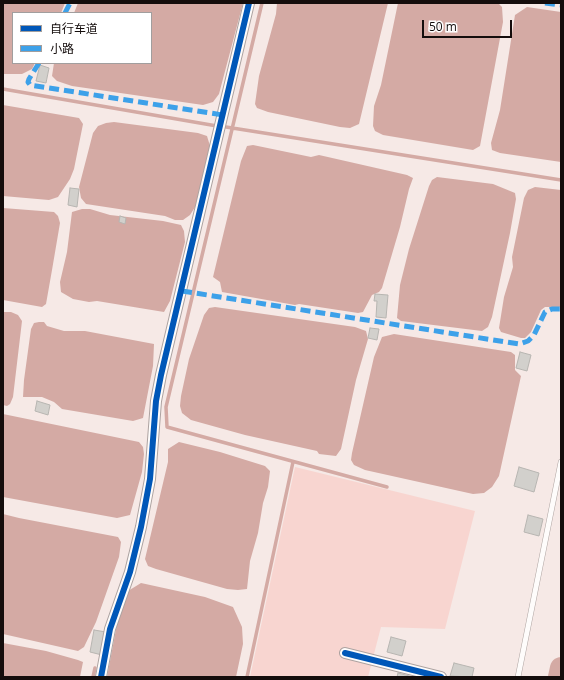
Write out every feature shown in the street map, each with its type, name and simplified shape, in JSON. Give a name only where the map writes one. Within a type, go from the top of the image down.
[{"type":"street","points":[[101,677],[110,629],[130,572],[141,527],[150,479],[156,401],[161,375],[249,3]]},
{"type":"street","points":[[345,653],[441,677]]},
{"type":"lane","points":[[518,677],[561,462]]},
{"type":"shaded area","points":[[3,3],[65,3],[61,12],[12,12],[12,64],[34,64],[32,69],[22,74],[3,74]]},
{"type":"shaded area","points":[[78,3],[243,3],[219,94],[213,102],[203,105],[72,86],[57,81],[52,76],[54,64],[152,64],[152,12],[74,12]]},
{"type":"shaded area","points":[[277,3],[388,3],[359,124],[350,128],[340,127],[268,112],[257,108],[255,104],[259,76],[276,14]]},
{"type":"shaded area","points":[[398,3],[498,3],[502,7],[503,22],[480,146],[473,150],[383,135],[375,131],[373,126],[374,106],[381,85]]},
{"type":"shaded area","points":[[527,7],[561,12],[561,162],[500,153],[492,150],[491,143],[500,110],[515,15]]},
{"type":"shaded area","points":[[3,105],[79,118],[83,124],[74,169],[70,179],[58,197],[49,200],[3,196]]},
{"type":"shaded area","points":[[114,122],[198,133],[207,136],[210,146],[197,204],[190,215],[183,220],[175,220],[165,216],[86,204],[81,198],[79,187],[93,133],[98,126]]},
{"type":"shaded area","points":[[253,145],[311,157],[319,155],[407,175],[413,178],[382,288],[379,292],[372,295],[363,312],[358,313],[299,304],[295,305],[222,292],[220,282],[213,277],[241,161],[247,146]]},
{"type":"shaded area","points":[[437,177],[493,184],[515,193],[516,199],[510,233],[492,317],[488,327],[482,331],[401,321],[397,318],[400,285],[409,249],[429,186],[432,180]]},
{"type":"shaded area","points":[[535,187],[561,190],[561,307],[545,307],[541,310],[531,332],[525,338],[521,338],[501,332],[499,328],[504,297],[513,267],[512,257],[524,198],[528,190]]},
{"type":"shaded area","points":[[3,208],[54,212],[58,216],[60,223],[52,270],[46,304],[42,307],[3,300]]},
{"type":"shaded area","points":[[82,209],[90,209],[110,215],[163,221],[181,225],[184,231],[185,242],[170,301],[164,312],[97,301],[89,302],[73,299],[61,292],[60,282],[67,252],[72,212]]},
{"type":"shaded area","points":[[215,307],[355,327],[366,331],[368,339],[356,380],[341,449],[336,456],[319,454],[317,451],[245,435],[191,420],[182,413],[180,406],[181,396],[189,359],[204,315],[209,308]]},
{"type":"shaded area","points":[[3,312],[11,312],[18,315],[22,321],[13,397],[10,404],[7,406],[3,405]]},
{"type":"shaded area","points":[[44,322],[47,326],[64,331],[85,331],[154,344],[153,366],[143,418],[133,421],[62,409],[54,402],[42,397],[23,397],[31,329],[34,323]]},
{"type":"shaded area","points":[[394,334],[511,352],[515,355],[515,370],[521,376],[499,476],[492,487],[484,493],[473,494],[365,470],[354,465],[351,460],[374,357],[382,337]]},
{"type":"shaded area","points":[[3,414],[139,442],[143,447],[144,454],[142,472],[130,515],[117,518],[3,497]]},
{"type":"shaded area","points":[[179,442],[220,452],[265,466],[270,471],[258,533],[250,561],[247,589],[227,589],[148,566],[145,559],[168,462],[168,449]]},
{"type":"shaded area","points":[[295,467],[475,511],[445,629],[381,627],[368,677],[250,677]]},
{"type":"shaded area","points":[[3,514],[118,537],[121,542],[119,557],[96,622],[84,647],[78,651],[3,634]]},
{"type":"shaded area","points":[[141,583],[205,597],[233,607],[242,627],[243,644],[236,677],[107,677],[118,619],[128,591]]},
{"type":"shaded area","points":[[3,643],[46,651],[83,662],[80,677],[3,677]]},
{"type":"building","points":[[40,65],[49,68],[46,83],[36,81]]},
{"type":"building","points":[[70,188],[79,189],[77,207],[68,205]]},
{"type":"building","points":[[120,216],[126,218],[125,224],[119,222]]},
{"type":"building","points":[[375,294],[388,295],[386,318],[376,317],[377,301],[374,301]]},
{"type":"building","points":[[370,328],[379,329],[377,340],[368,338]]},
{"type":"building","points":[[520,352],[531,355],[527,371],[516,368]]},
{"type":"building","points":[[37,401],[50,405],[48,415],[35,411]]},
{"type":"building","points":[[519,467],[539,473],[534,492],[514,486]]},
{"type":"building","points":[[528,515],[543,519],[539,536],[524,532]]},
{"type":"building","points":[[94,630],[106,632],[102,655],[90,652]]},
{"type":"building","points":[[391,637],[406,641],[402,656],[387,652]]},
{"type":"building","points":[[454,663],[474,668],[472,677],[450,676]]},
{"type":"building","points":[[398,673],[413,677],[397,677]]},
{"type":"waterway","points":[[262,3],[166,407],[167,427],[387,487]]},
{"type":"waterway","points":[[3,89],[217,126]]},
{"type":"waterway","points":[[226,127],[561,180]]},
{"type":"waterway","points":[[247,677],[293,462]]},
{"type":"waterway","points":[[93,677],[95,668]]},
{"type":"waterway","points":[[559,677],[561,668]]},
{"type":"marked path","points":[[66,12],[70,3]]},
{"type":"marked path","points":[[545,3],[561,5]]},
{"type":"marked path","points":[[38,64],[29,79],[28,82],[30,85],[223,115]]},
{"type":"marked path","points":[[182,291],[519,344],[528,341],[534,335],[545,312],[552,309],[561,309]]},
{"type":"cycle path","points":[[101,677],[110,629],[130,572],[141,527],[150,479],[156,401],[161,375],[249,3]]},
{"type":"cycle path","points":[[345,653],[441,677]]}]
